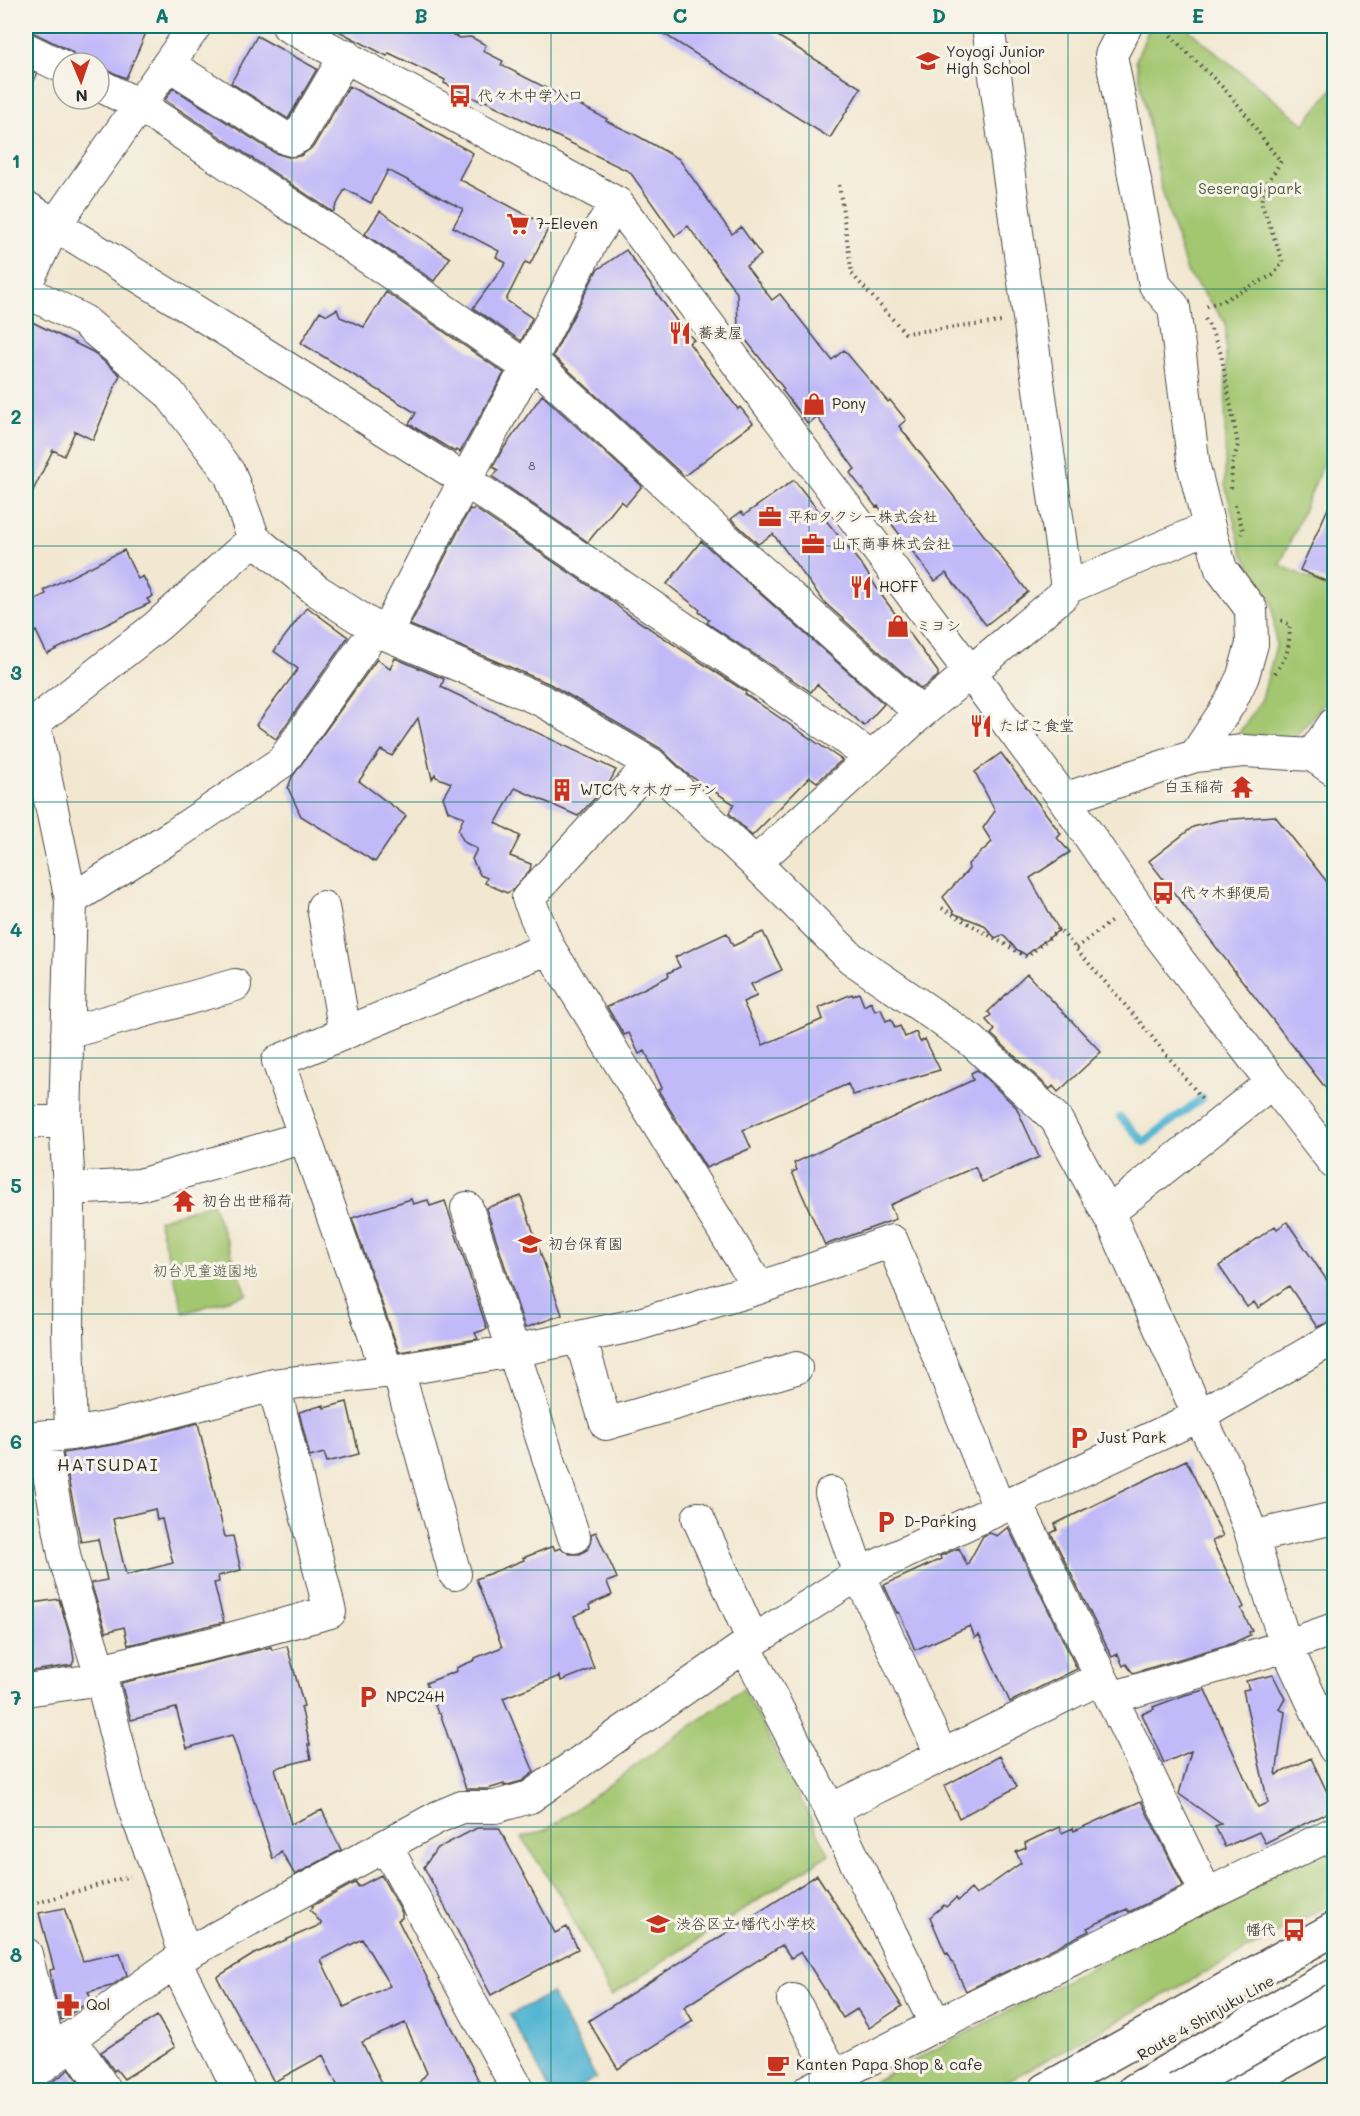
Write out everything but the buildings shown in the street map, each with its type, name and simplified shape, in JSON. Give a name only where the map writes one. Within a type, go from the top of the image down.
[{"type":"highway","points":[[1046,2091],[1335,1929]]},
{"type":"highway","name":"Route 4 Shinjuku Line","points":[[1078,2091],[1335,1945]]},
{"type":"highway","points":[[1135,2091],[1335,1975]]},
{"type":"highway","points":[[1177,2091],[1335,2000]]},
{"type":"highway","points":[[1234,2091],[1335,2033]]},
{"type":"highway","points":[[1269,2091],[1335,2052]]},
{"type":"street","points":[[26,284],[54,226],[195,26]]},
{"type":"street","points":[[288,26],[346,55],[617,203],[970,672],[1064,800],[1135,903],[1335,1162]]},
{"type":"street","points":[[755,863],[921,713],[1064,594],[1067,588],[988,26]]},
{"type":"street","points":[[1126,26],[1111,55],[1155,285],[1174,307],[1194,467],[1221,569],[1251,609],[1252,644],[1243,676],[1230,703],[1195,756]]},
{"type":"street","points":[[26,49],[51,61]]},
{"type":"street","points":[[168,64],[285,138],[292,140],[298,137],[346,55]]},
{"type":"street","points":[[111,91],[139,105],[529,363],[921,713]]},
{"type":"street","points":[[71,900],[174,835],[282,762],[371,636],[383,633],[393,619],[594,237],[617,203]]},
{"type":"street","points":[[26,207],[465,480],[841,735],[871,758]]},
{"type":"street","points":[[26,291],[84,321],[169,393],[230,474],[254,539],[316,590],[383,633],[543,701],[651,764],[851,958],[972,1041],[1056,1119],[1108,1213],[1199,1416],[1226,1468],[1252,1537],[1286,1646],[1335,1748]]},
{"type":"street","points":[[1067,588],[1209,527]]},
{"type":"street","points":[[239,2091],[182,1958],[181,1942],[157,1868],[136,1814],[100,1675],[65,1559],[46,1436],[68,1331],[69,1189],[65,1120],[71,900],[30,724],[157,626],[254,539]]},
{"type":"street","points":[[1064,800],[1195,756],[1244,751],[1323,763],[1335,724]]},
{"type":"street","points":[[651,764],[528,898],[549,948],[759,1288]]},
{"type":"street","points":[[323,907],[345,1033]]},
{"type":"street","points":[[455,1574],[393,1370],[278,1061],[549,948]]},
{"type":"street","points":[[67,1033],[235,985]]},
{"type":"street","points":[[1108,1213],[1272,1082]]},
{"type":"street","points":[[26,1123],[65,1120]]},
{"type":"street","points":[[69,1189],[139,1185],[305,1137]]},
{"type":"street","points":[[467,1208],[574,1537]]},
{"type":"street","points":[[46,1436],[112,1427],[274,1385],[393,1370],[513,1351],[636,1325],[759,1288],[892,1241],[1008,1505],[1106,1688],[1206,1893]]},
{"type":"street","points":[[580,1337],[606,1424],[796,1368]]},
{"type":"street","points":[[46,2038],[182,1958],[452,1811],[462,1807],[495,1808],[530,1797],[749,1643],[859,1574],[1199,1416],[1335,1338]]},
{"type":"street","points":[[26,1689],[100,1675],[330,1612],[274,1385]]},
{"type":"street","points":[[831,1493],[859,1574],[941,1754]]},
{"type":"street","points":[[698,1518],[749,1643],[936,2025]]},
{"type":"street","points":[[1252,1537],[1335,1518]]},
{"type":"street","points":[[830,1810],[941,1754],[1106,1688],[1286,1646],[1335,1629]]},
{"type":"street","points":[[793,2000],[820,2086],[936,2025],[1206,1893],[1335,1833]]},
{"type":"street","points":[[386,1846],[518,2091]]},
{"type":"street","points":[[26,1954],[46,2038],[55,2057],[26,2078]]},
{"type":"street","points":[[46,2038],[105,2091]]},
{"type":"path","points":[[1163,26],[1185,52],[1240,106],[1264,143],[1281,161],[1264,188],[1261,202],[1283,262],[1273,275],[1204,308]]},
{"type":"path","points":[[839,186],[852,274],[905,333],[1029,319]]},
{"type":"path","points":[[1197,300],[1204,308],[1203,315],[1221,354],[1238,445],[1232,466],[1231,492],[1244,530]]},
{"type":"path","points":[[1076,948],[1135,903]]},
{"type":"path","points":[[942,908],[1027,957],[1059,929],[1222,1122]]},
{"type":"path","points":[[26,1906],[157,1868]]},
{"type":"green space","name":"Seseragi park","points":[[1150,26],[1184,26],[1304,124],[1334,87],[1334,439],[1280,565],[1334,590],[1334,693],[1294,738],[1237,736],[1262,699],[1276,646],[1272,602],[1242,552],[1225,485],[1226,323],[1187,272],[1161,187],[1136,60]]},
{"type":"green space","name":"初台児童遊園地","points":[[212,1203],[247,1294],[184,1313],[158,1220]]},
{"type":"green space","points":[[743,1688],[829,1854],[611,1996],[562,1898],[522,1838],[548,1829]]},
{"type":"green space","points":[[1334,1839],[1334,1902],[991,2090],[858,2090]]},
{"type":"water","points":[[551,1993],[596,2078],[573,2090],[550,2090],[510,2015]]},
{"type":"waterway","points":[[1120,1117],[1144,1142],[1202,1098]]},
{"type":"place","name":"Yoyogi Junior High School","points":[[928,61]]},
{"type":"place","name":"代々木中学入口","points":[[460,96]]},
{"type":"place","name":"7-Eleven","points":[[518,224]]},
{"type":"place","name":"蕎麦屋","points":[[680,333]]},
{"type":"place","name":"Pony","points":[[814,404]]},
{"type":"place","name":"平和タクシー株式会社","points":[[770,517]]},
{"type":"place","name":"山下商事株式会社","points":[[813,544]]},
{"type":"place","name":"HOFF","points":[[861,587]]},
{"type":"place","name":"ミヨシ","points":[[898,626]]},
{"type":"place","name":"たばこ食堂","points":[[981,726]]},
{"type":"place","name":"白玉稲荷","points":[[1242,787]]},
{"type":"place","name":"WTC代々木ガーデン","points":[[562,790]]},
{"type":"place","name":"代々木郵便局","points":[[1163,893]]},
{"type":"place","name":"初台出世稲荷","points":[[184,1201]]},
{"type":"place","name":"初台保育園","points":[[530,1244]]},
{"type":"place","name":"Just Park","points":[[1079,1438]]},
{"type":"place","name":"D-Parking","points":[[886,1522]]},
{"type":"place","name":"NPC24H","points":[[368,1697]]},
{"type":"place","name":"渋谷区立 幡代小学校","points":[[658,1924]]},
{"type":"place","name":"幡代","points":[[1294,1930]]},
{"type":"place","name":"Qol","points":[[68,2005]]},
{"type":"place","name":"Kanten Papa Shop & cafe","points":[[778,2065]]},
{"type":"district","name":"HATSUDAI","points":[[108,1465]]}]
